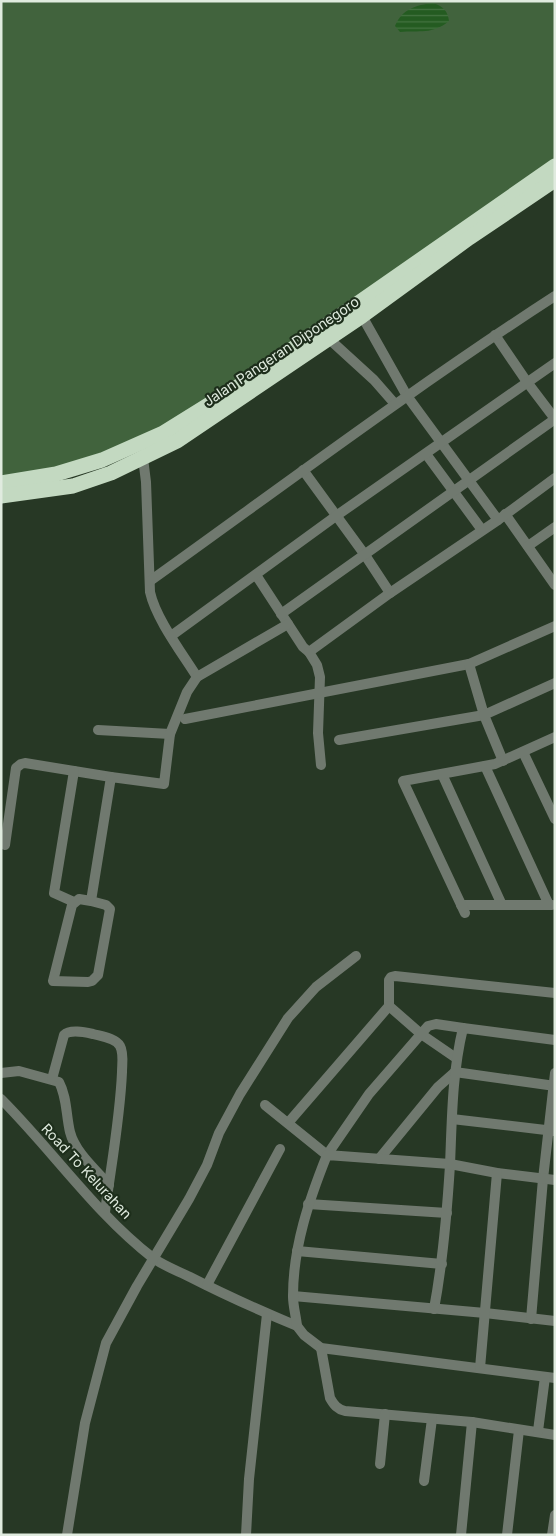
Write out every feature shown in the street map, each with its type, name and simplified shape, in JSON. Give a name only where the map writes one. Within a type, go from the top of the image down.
[{"type":"highway","name":"Jalan Pangeran Diponegoro","points":[[1,483],[56,474],[131,448],[163,433],[245,382],[555,166]]},
{"type":"highway","name":"Jalan Pangeran Diponegoro","points":[[1,496],[73,486],[111,473],[177,441],[362,316],[469,238],[555,180]]},
{"type":"street","points":[[150,581],[395,404],[555,296]]},
{"type":"street","points":[[362,316],[407,396],[440,444],[469,480],[528,546],[555,585]]},
{"type":"street","points":[[281,614],[555,419],[495,335]]},
{"type":"street","points":[[328,338],[374,380],[395,404]]},
{"type":"street","points":[[170,636],[336,516],[555,363]]},
{"type":"street","points":[[426,454],[482,530]]},
{"type":"street","points":[[143,458],[152,601],[170,636],[197,677]]},
{"type":"street","points":[[303,470],[365,555],[390,593]]},
{"type":"street","points":[[309,652],[555,478]]},
{"type":"street","points":[[528,546],[555,527]]},
{"type":"street","points":[[256,575],[317,665],[320,677],[318,733],[321,765]]},
{"type":"street","points":[[5,845],[18,765],[25,763],[111,778],[164,784],[170,734],[187,692],[197,677],[288,624]]},
{"type":"street","points":[[185,719],[469,664],[555,626]]},
{"type":"street","points":[[469,664],[484,715],[503,760]]},
{"type":"street","points":[[339,740],[484,715],[555,683]]},
{"type":"street","points":[[98,730],[170,734]]},
{"type":"street","points":[[485,766],[552,905],[502,905],[463,909],[403,781],[485,766],[523,752],[555,737]]},
{"type":"street","points":[[523,752],[555,819]]},
{"type":"street","points":[[74,772],[54,893],[74,902]]},
{"type":"street","points":[[442,774],[502,905]]},
{"type":"street","points":[[91,900],[111,778]]},
{"type":"street","points":[[79,899],[91,900],[106,905],[110,909],[98,975],[88,982],[53,981],[74,902],[79,899]]},
{"type":"street","points":[[68,1535],[85,1423],[106,1343],[207,1164],[219,1133],[240,1094],[288,1018],[316,987],[356,956]]},
{"type":"street","points":[[288,1124],[389,1006],[390,977],[396,976],[555,993]]},
{"type":"street","points":[[389,1006],[421,1034],[456,1058]]},
{"type":"street","points":[[538,1431],[550,1378],[321,1348],[304,1335],[297,1326],[293,1296],[297,1251],[308,1204],[327,1155],[369,1094],[428,1026],[432,1024],[555,1040]]},
{"type":"street","points":[[434,1309],[442,1264],[447,1213],[454,1072],[463,1028]]},
{"type":"street","points":[[52,1079],[64,1035],[70,1031],[113,1040],[120,1046],[122,1053],[121,1093],[105,1212]]},
{"type":"street","points":[[1,1073],[19,1071],[59,1082],[62,1087],[73,1141],[108,1185]]},
{"type":"street","points":[[454,1072],[554,1086]]},
{"type":"street","points":[[379,1159],[438,1087],[454,1072]]},
{"type":"street","points":[[531,1319],[543,1179],[552,1131],[555,1074]]},
{"type":"street","name":"Road To Kelurahan","points":[[1,1099],[61,1167],[154,1259],[267,1314],[297,1326]]},
{"type":"street","points":[[265,1105],[327,1155],[450,1164],[497,1173],[555,1180]]},
{"type":"street","points":[[452,1119],[552,1131]]},
{"type":"street","points":[[207,1285],[254,1193],[280,1149]]},
{"type":"street","points":[[480,1368],[497,1173]]},
{"type":"street","points":[[308,1204],[447,1213]]},
{"type":"street","points":[[297,1251],[442,1264]]},
{"type":"street","points":[[293,1296],[555,1321]]},
{"type":"street","points":[[246,1535],[249,1479],[267,1314]]},
{"type":"street","points":[[321,1348],[330,1398],[339,1409],[472,1422],[555,1434]]},
{"type":"street","points":[[380,1464],[386,1414]]},
{"type":"street","points":[[424,1481],[432,1419]]},
{"type":"street","points":[[460,1535],[472,1422]]},
{"type":"street","points":[[508,1535],[519,1430]]},
{"type":"street","points":[[552,1535],[555,1515]]},
{"type":"shaded area","points":[[1,1],[555,1],[555,170],[181,429],[1,487]]},
{"type":"shaded area","points":[[433,3],[442,7],[449,21],[437,28],[426,31],[400,32],[395,26],[398,20],[410,9]]}]
